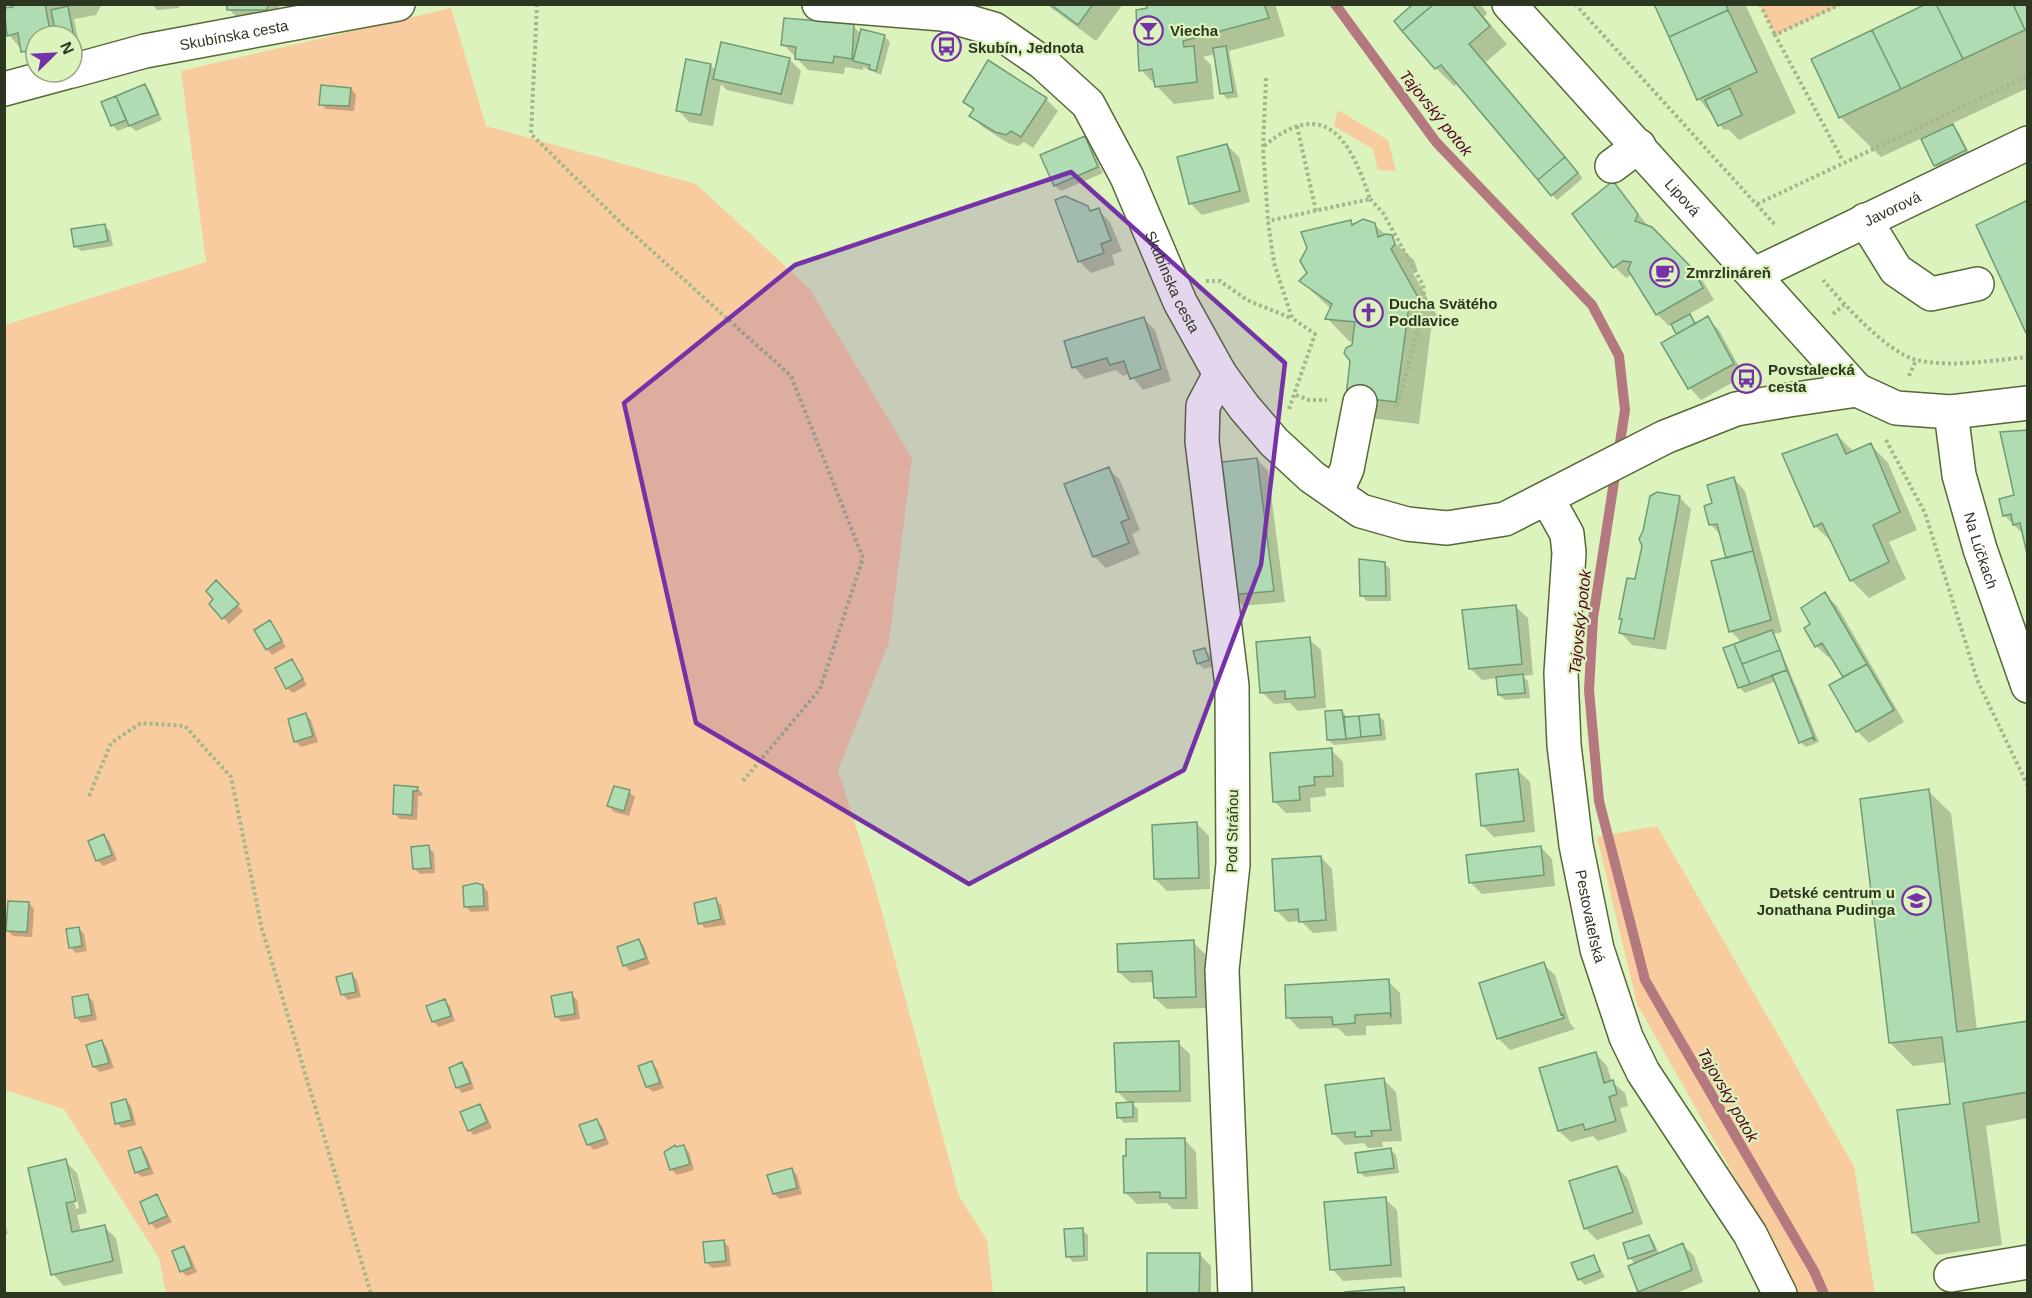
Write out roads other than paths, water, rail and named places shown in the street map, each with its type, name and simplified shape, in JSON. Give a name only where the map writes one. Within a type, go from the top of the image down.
[{"type":"street","name":"Skubínska cesta","points":[[84,68],[145,51],[398,4]]},
{"type":"street","name":"Skubínska cesta","points":[[819,4],[939,9],[994,29],[1043,63],[1088,104],[1127,177],[1180,302],[1220,374],[1274,442],[1312,477],[1362,511],[1407,524],[1447,528],[1505,519],[1665,437],[1736,409],[1857,390]]},
{"type":"street","name":"Lipová","points":[[1509,4],[1755,274],[1857,390]]},
{"type":"street","points":[[4,89],[24,84]]},
{"type":"street","name":"Javorová","points":[[1755,274],[2028,143]]},
{"type":"street","points":[[1612,166],[1639,146]]},
{"type":"street","points":[[1865,220],[1896,270],[1931,294],[1977,284]]},
{"type":"street","name":"Pod Stráňou","points":[[1220,374],[1203,406],[1202,441],[1232,686],[1233,864],[1222,970],[1235,1293]]},
{"type":"street","points":[[1857,390],[1896,408],[1952,412],[2028,403]]},
{"type":"street","points":[[1335,493],[1347,469],[1360,402]]},
{"type":"street","name":"Na Lúčkach","points":[[1952,412],[1959,475],[1980,549],[2028,686]]},
{"type":"street","name":"Pestovateľská","points":[[1547,498],[1567,534],[1569,553],[1561,673],[1564,745],[1576,845],[1597,949],[1626,1037],[1643,1072],[1750,1234],[1780,1293]]},
{"type":"street","points":[[1951,1275],[2028,1262]]},
{"type":"waterway","name":"Tajovský potok","points":[[1335,4],[1436,142],[1592,305],[1619,356],[1625,410],[1593,618],[1589,690],[1599,801],[1645,980],[1814,1271],[1824,1294]]},
{"type":"place","name":"Viecha","points":[[1149,30]]},
{"type":"place","name":"Skubín, Jednota","points":[[947,47]]},
{"type":"place","name":"Zmrzlináreň","points":[[1665,272]]},
{"type":"place","name":"Ducha Svätého Podlavice","points":[[1368,312]]},
{"type":"place","name":"Povstalecká cesta","points":[[1747,378]]},
{"type":"place","name":"Detské centrum u Jonathana Pudinga","points":[[1916,901]]}]
